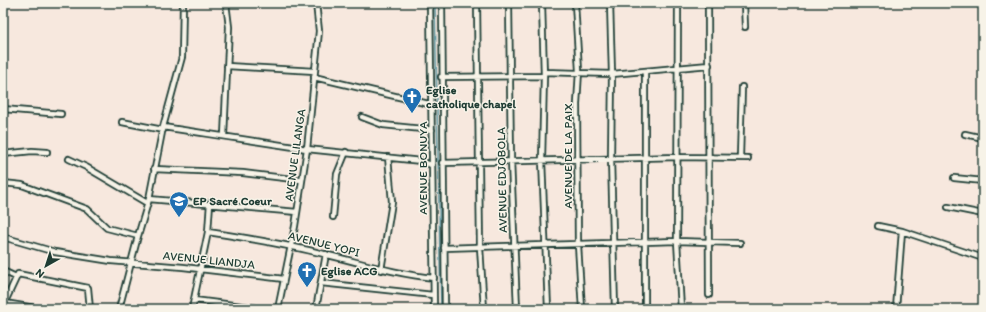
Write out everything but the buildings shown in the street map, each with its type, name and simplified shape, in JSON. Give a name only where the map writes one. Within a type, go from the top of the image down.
[{"type":"street","points":[[119,309],[148,200],[163,129],[182,57],[183,3]]},
{"type":"street","points":[[224,136],[229,27],[226,3]]},
{"type":"street","name":"AVENUE LILANGA","points":[[278,309],[297,212],[307,149],[319,31],[316,3]]},
{"type":"street","name":"AVENUE BONUYA","points":[[430,3],[433,105],[431,165],[434,309]]},
{"type":"street","points":[[442,3],[441,77],[445,309]]},
{"type":"street","points":[[477,3],[480,247],[484,309]]},
{"type":"street","name":"AVENUE EDJOBOLA","points":[[509,3],[513,246],[517,309]]},
{"type":"street","points":[[542,3],[544,74],[542,160],[547,246],[548,309]]},
{"type":"street","name":"AVENUE DE LA PAIX","points":[[575,3],[579,71],[577,104],[578,245],[582,309]]},
{"type":"street","points":[[610,3],[612,74],[611,159],[615,309]]},
{"type":"street","points":[[678,3],[677,241],[681,309]]},
{"type":"street","points":[[708,3],[710,157],[709,295]]},
{"type":"street","points":[[744,3],[745,27]]},
{"type":"street","points":[[441,77],[511,77],[579,71],[612,74],[709,65]]},
{"type":"street","points":[[227,66],[315,71]]},
{"type":"street","points":[[645,72],[645,309]]},
{"type":"street","points":[[314,77],[433,105]]},
{"type":"street","points":[[740,157],[742,87]]},
{"type":"street","points":[[3,109],[61,114]]},
{"type":"street","points":[[362,117],[383,126],[432,130]]},
{"type":"street","points":[[122,122],[307,149],[421,161],[431,165]]},
{"type":"street","points":[[965,134],[983,138]]},
{"type":"street","points":[[3,154],[32,151],[47,152]]},
{"type":"street","points":[[333,217],[338,174],[346,152]]},
{"type":"street","points":[[382,270],[392,202],[388,157]]},
{"type":"street","points":[[442,163],[511,160],[678,157],[748,158]]},
{"type":"street","points":[[69,159],[148,200],[210,203],[297,212]]},
{"type":"street","points":[[154,169],[243,172],[302,180]]},
{"type":"street","points":[[954,178],[983,181]]},
{"type":"street","points":[[3,183],[22,185],[87,209],[107,228],[138,236]]},
{"type":"street","points":[[192,309],[208,232],[210,203]]},
{"type":"street","points":[[948,207],[983,214]]},
{"type":"street","points":[[878,226],[902,231],[983,258]]},
{"type":"street","points":[[896,309],[902,231]]},
{"type":"street","name":"AVENUE YOPI","points":[[208,232],[291,245],[408,276],[434,278]]},
{"type":"street","name":"AVENUE LIANDJA","points":[[3,237],[55,252],[131,263],[200,268],[284,279]]},
{"type":"street","points":[[444,248],[677,241],[740,243]]},
{"type":"street","points":[[316,309],[326,254]]},
{"type":"street","points":[[3,271],[16,277]]},
{"type":"street","points":[[41,309],[4,304],[18,274],[88,288],[90,309]]},
{"type":"street","points":[[321,283],[433,294]]},
{"type":"street","points":[[194,300],[264,309]]},
{"type":"street","points":[[220,309],[222,303]]},
{"type":"waterway","points":[[435,3],[441,309]]},
{"type":"place","name":"Eglise catholique chapel","points":[[412,114]]},
{"type":"place","name":"EP Sacré Coeur","points":[[179,218]]},
{"type":"place","name":"Eglise ACG","points":[[307,288]]}]
